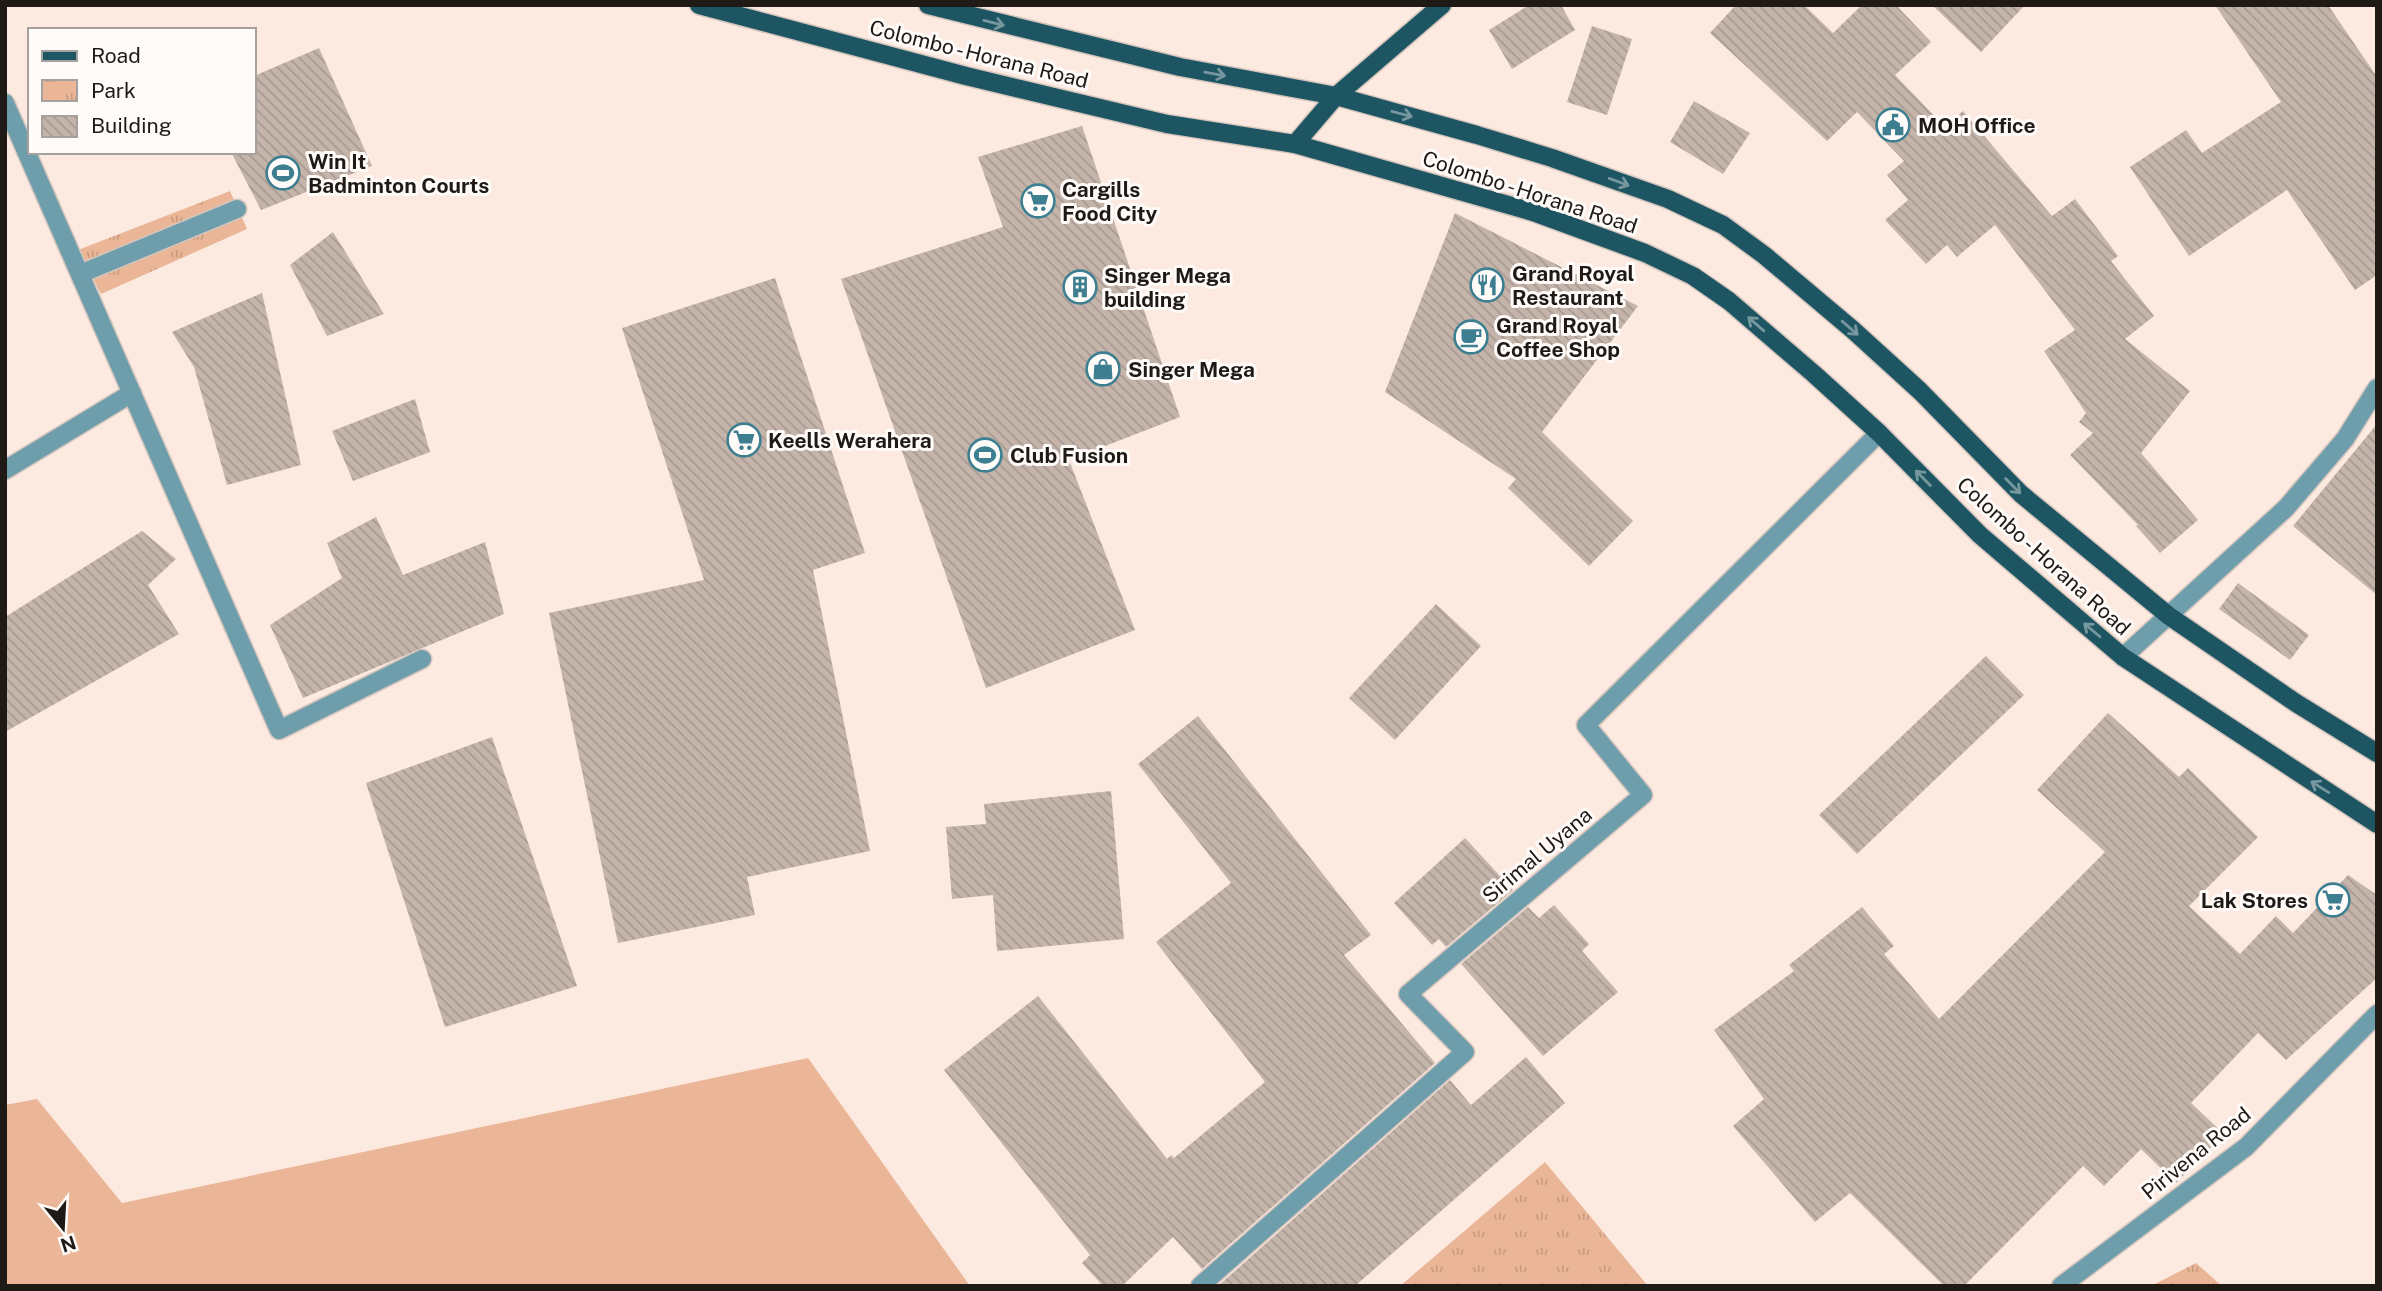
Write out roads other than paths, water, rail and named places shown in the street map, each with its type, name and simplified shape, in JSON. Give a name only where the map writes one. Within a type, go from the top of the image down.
[{"type":"main road","name":"Colombo - Horana Road","points":[[699,5],[737,10],[966,76],[1167,124],[1295,144],[1533,212],[1645,253],[1693,276],[1738,309],[1879,433],[1980,535],[2123,657],[2377,824]]},
{"type":"main road","name":"Colombo - Horana Road","points":[[928,5],[1180,67],[1336,96],[1552,158],[1668,199],[1723,225],[1764,255],[1853,330],[1920,391],[2021,494],[2169,616],[2296,703],[2377,753]]},
{"type":"main road","points":[[1295,144],[1336,96],[1442,5]]},
{"type":"street","points":[[5,103],[279,730],[422,659]]},
{"type":"street","points":[[79,274],[237,209]]},
{"type":"street","points":[[2123,657],[2286,508],[2345,439],[2377,388]]},
{"type":"street","points":[[5,470],[132,393]]},
{"type":"street","name":"Sirimal Uyana","points":[[1200,1286],[1465,1052],[1408,994],[1643,795],[1586,725],[1879,433]]},
{"type":"street","name":"Pirivena Road","points":[[2061,1286],[2246,1147],[2377,1014]]},
{"type":"place","name":"MOH Office","points":[[1893,125]]},
{"type":"place","name":"Win It Badminton Courts","points":[[283,173]]},
{"type":"place","name":"Cargills Food City","points":[[1038,201]]},
{"type":"place","name":"Grand Royal Restaurant","points":[[1487,285]]},
{"type":"place","name":"Singer Mega building","points":[[1080,287]]},
{"type":"place","name":"Grand Royal Coffee Shop","points":[[1471,337]]},
{"type":"place","name":"Singer Mega","points":[[1103,369]]},
{"type":"place","name":"Keells Werahera","points":[[744,440]]},
{"type":"place","name":"Club Fusion","points":[[985,455]]},
{"type":"place","name":"Lak Stores","points":[[2333,900]]}]
